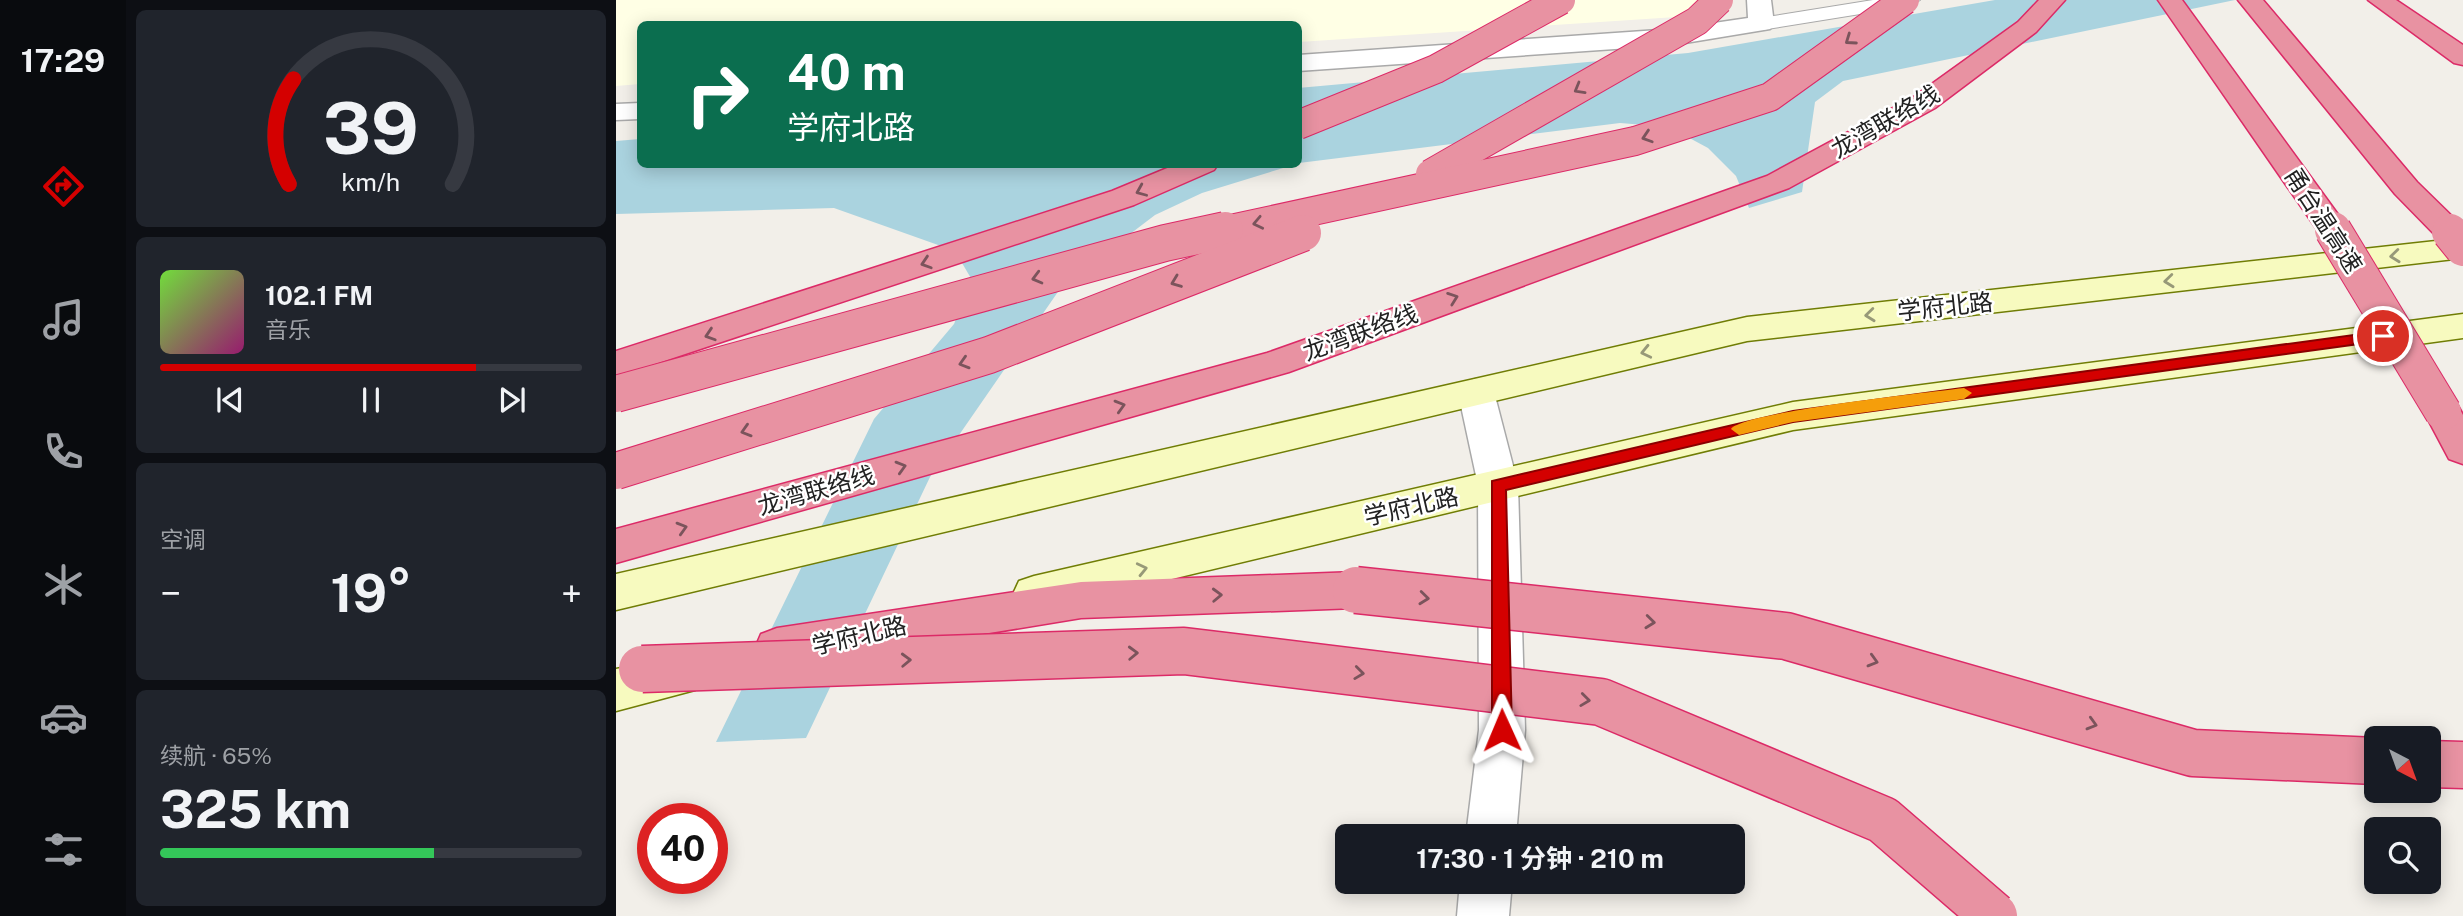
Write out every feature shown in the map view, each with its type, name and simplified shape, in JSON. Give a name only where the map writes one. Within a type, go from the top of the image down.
[{"type":"highway","points":[[1302,123],[1436,69],[1561,0]]},
{"type":"highway","points":[[616,471],[989,355],[1384,201],[1697,21],[1719,0]]},
{"type":"highway","points":[[616,394],[1165,243],[1635,141],[1770,97],[1908,0]]},
{"type":"highway","name":"龙湾联络线","points":[[616,546],[1276,363],[1778,181],[1925,102],[2027,27],[2053,0]]},
{"type":"highway","name":"甬台温高速","points":[[2171,0],[2331,227],[2463,449]]},
{"type":"highway","points":[[2250,0],[2406,188],[2459,243]]},
{"type":"highway","points":[[2380,0],[2463,57]]},
{"type":"highway","points":[[616,364],[1123,198],[1194,168]]},
{"type":"highway","points":[[625,678],[1081,600],[1356,590],[1786,636],[2193,753],[2364,760]]},
{"type":"highway","points":[[625,678],[1184,651],[1601,702],[1883,820],[1994,916]]},
{"type":"highway","points":[[2441,764],[2463,765]]},
{"type":"main road","name":"学府北路","points":[[616,592],[1747,329],[2459,243]]},
{"type":"main road","name":"学府北路","points":[[625,678],[719,666],[885,629],[1793,416],[2463,326]]},
{"type":"street","points":[[1302,64],[1673,37],[1760,12],[1908,0]]},
{"type":"street","points":[[616,112],[637,111]]},
{"type":"street","points":[[1476,392],[1498,485],[1502,730],[1492,824]]},
{"type":"street","points":[[1483,916],[1485,894]]},
{"type":"shaded area","points":[[616,0],[1722,0],[1722,14],[1302,42],[1302,21],[637,21],[637,84],[616,86]]},
{"type":"water","points":[[1995,0],[2235,0],[1843,81],[1815,102],[1802,192],[1749,208],[1736,176],[1708,148],[1669,127],[1620,123],[1302,163],[1302,88],[1688,53]]},
{"type":"water","points":[[637,139],[637,168],[1283,168],[1202,193],[1155,215],[1062,286],[930,477],[806,738],[716,742],[874,419],[954,324],[972,280],[955,251],[834,208],[616,214],[616,141]]},
{"type":"slow traffic","points":[[1739,429],[1793,416],[1964,393]]},
{"type":"route","points":[[1502,730],[1498,485],[1793,416],[2383,336]]}]
